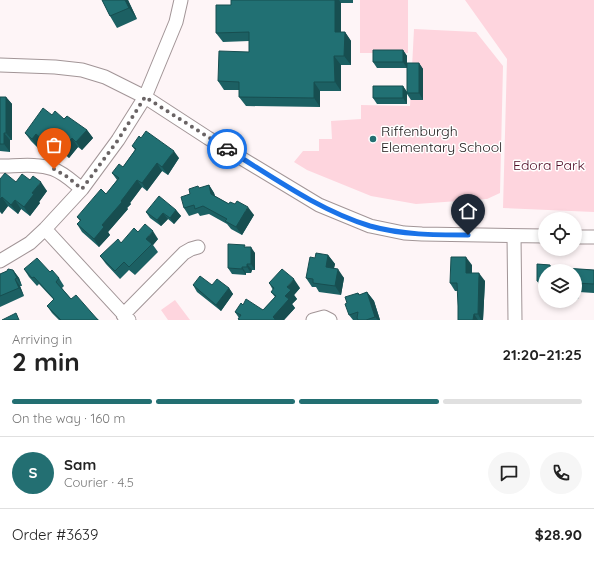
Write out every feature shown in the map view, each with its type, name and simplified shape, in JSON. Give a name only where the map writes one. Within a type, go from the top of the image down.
[{"type":"street","points":[[0,261],[30,242],[45,229],[82,189],[118,140],[145,97],[176,22],[181,0]]},
{"type":"street","points":[[0,65],[55,67],[82,70],[105,77],[145,97],[208,138],[319,205],[370,226],[410,233],[538,236]]},
{"type":"street","points":[[0,166],[40,166],[54,169],[66,176],[82,189]]},
{"type":"street","points":[[45,229],[126,317],[184,253],[198,247]]},
{"type":"street","points":[[514,236],[515,320]]},
{"type":"street","points":[[582,237],[594,237]]},
{"type":"street","points":[[313,320],[324,317],[330,320]]},
{"type":"green space","points":[[360,0],[408,0],[408,53],[360,53]]},
{"type":"green space","name":"Edora Park","points":[[465,0],[594,0],[594,212],[503,208],[507,59]]},
{"type":"green space","points":[[414,29],[476,32],[503,66],[500,193],[487,199],[416,204],[371,196],[307,170],[294,162],[303,151],[319,151],[319,139],[332,139],[331,121],[361,119],[361,105],[410,106]]},
{"type":"green space","points":[[175,300],[190,320],[168,320],[161,310]]},
{"type":"building","points":[[102,0],[125,0],[129,8],[110,16]]},
{"type":"building","points":[[231,0],[335,0],[335,32],[345,32],[344,56],[334,56],[335,82],[314,82],[314,98],[239,97],[239,82],[218,81],[219,51],[249,52],[249,32],[216,33],[216,5],[231,5]]},
{"type":"building","points":[[373,50],[403,50],[403,62],[373,62]]},
{"type":"building","points":[[407,63],[419,63],[419,93],[407,93]]},
{"type":"building","points":[[373,86],[403,86],[403,98],[373,98]]},
{"type":"building","points":[[0,97],[6,97],[6,133],[4,133],[4,144],[0,144]]},
{"type":"building","points":[[43,108],[52,115],[55,111],[64,119],[67,116],[87,130],[76,142],[72,138],[63,149],[58,145],[57,147],[46,138],[44,141],[36,134],[32,139],[25,133]]},
{"type":"building","points":[[146,131],[174,151],[162,167],[157,163],[142,183],[137,180],[121,201],[122,202],[102,225],[104,227],[94,239],[77,224],[81,220],[77,217],[101,189],[106,194],[119,178],[112,173],[119,164],[123,167],[136,149],[132,146],[139,136],[141,138]]},
{"type":"building","points":[[5,173],[16,182],[22,174],[30,180],[33,176],[41,182],[32,193],[34,194],[24,207],[15,200],[11,205],[2,197],[0,199],[0,179]]},
{"type":"building","points":[[209,185],[211,194],[229,204],[230,202],[235,204],[237,201],[248,207],[236,227],[225,221],[227,219],[203,206],[195,209],[194,205],[184,208],[181,197],[190,194],[189,189]]},
{"type":"building","points":[[159,196],[176,210],[170,218],[163,213],[157,220],[146,212]]},
{"type":"building","points":[[145,224],[153,231],[146,239],[152,244],[129,267],[124,262],[115,271],[100,256],[118,239],[121,243],[134,228],[138,232]]},
{"type":"building","points":[[228,244],[245,245],[244,247],[251,247],[251,264],[247,264],[247,267],[242,267],[242,269],[228,268]]},
{"type":"building","points":[[316,253],[328,255],[326,267],[338,269],[335,286],[313,283],[313,279],[306,278],[310,257],[315,258]]},
{"type":"building","points":[[451,257],[466,257],[466,273],[479,273],[478,314],[474,314],[473,320],[458,320],[457,283],[450,283]]},
{"type":"building","points":[[37,258],[50,272],[52,270],[59,278],[56,282],[71,299],[76,295],[98,320],[61,320],[47,306],[54,299],[34,277],[32,278],[24,269]]},
{"type":"building","points":[[537,264],[538,281],[537,281]]},
{"type":"building","points":[[8,269],[13,270],[17,278],[15,279],[19,288],[0,296],[0,274]]},
{"type":"building","points":[[282,269],[294,279],[287,287],[291,290],[285,296],[289,299],[273,317],[275,320],[238,319],[241,315],[235,312],[241,303],[243,305],[246,299],[263,310],[276,296],[271,292],[274,288],[269,283]]},
{"type":"building","points":[[582,269],[594,270],[594,284],[582,283]]},
{"type":"building","points":[[200,276],[212,285],[217,279],[229,288],[216,305],[193,285]]},
{"type":"building","points":[[367,292],[375,317],[366,320],[358,320],[358,312],[349,315],[345,304],[347,303],[345,297]]},
{"type":"building","points":[[16,313],[19,320],[2,320]]},
{"type":"way so far","points":[[54,169],[66,176],[82,189],[118,140],[145,97],[227,149]]},
{"type":"place","name":"Riffenburgh Elementary School","points":[[373,139]]},
{"type":"route","points":[[227,149],[319,205],[370,226],[422,234],[468,235]]}]
